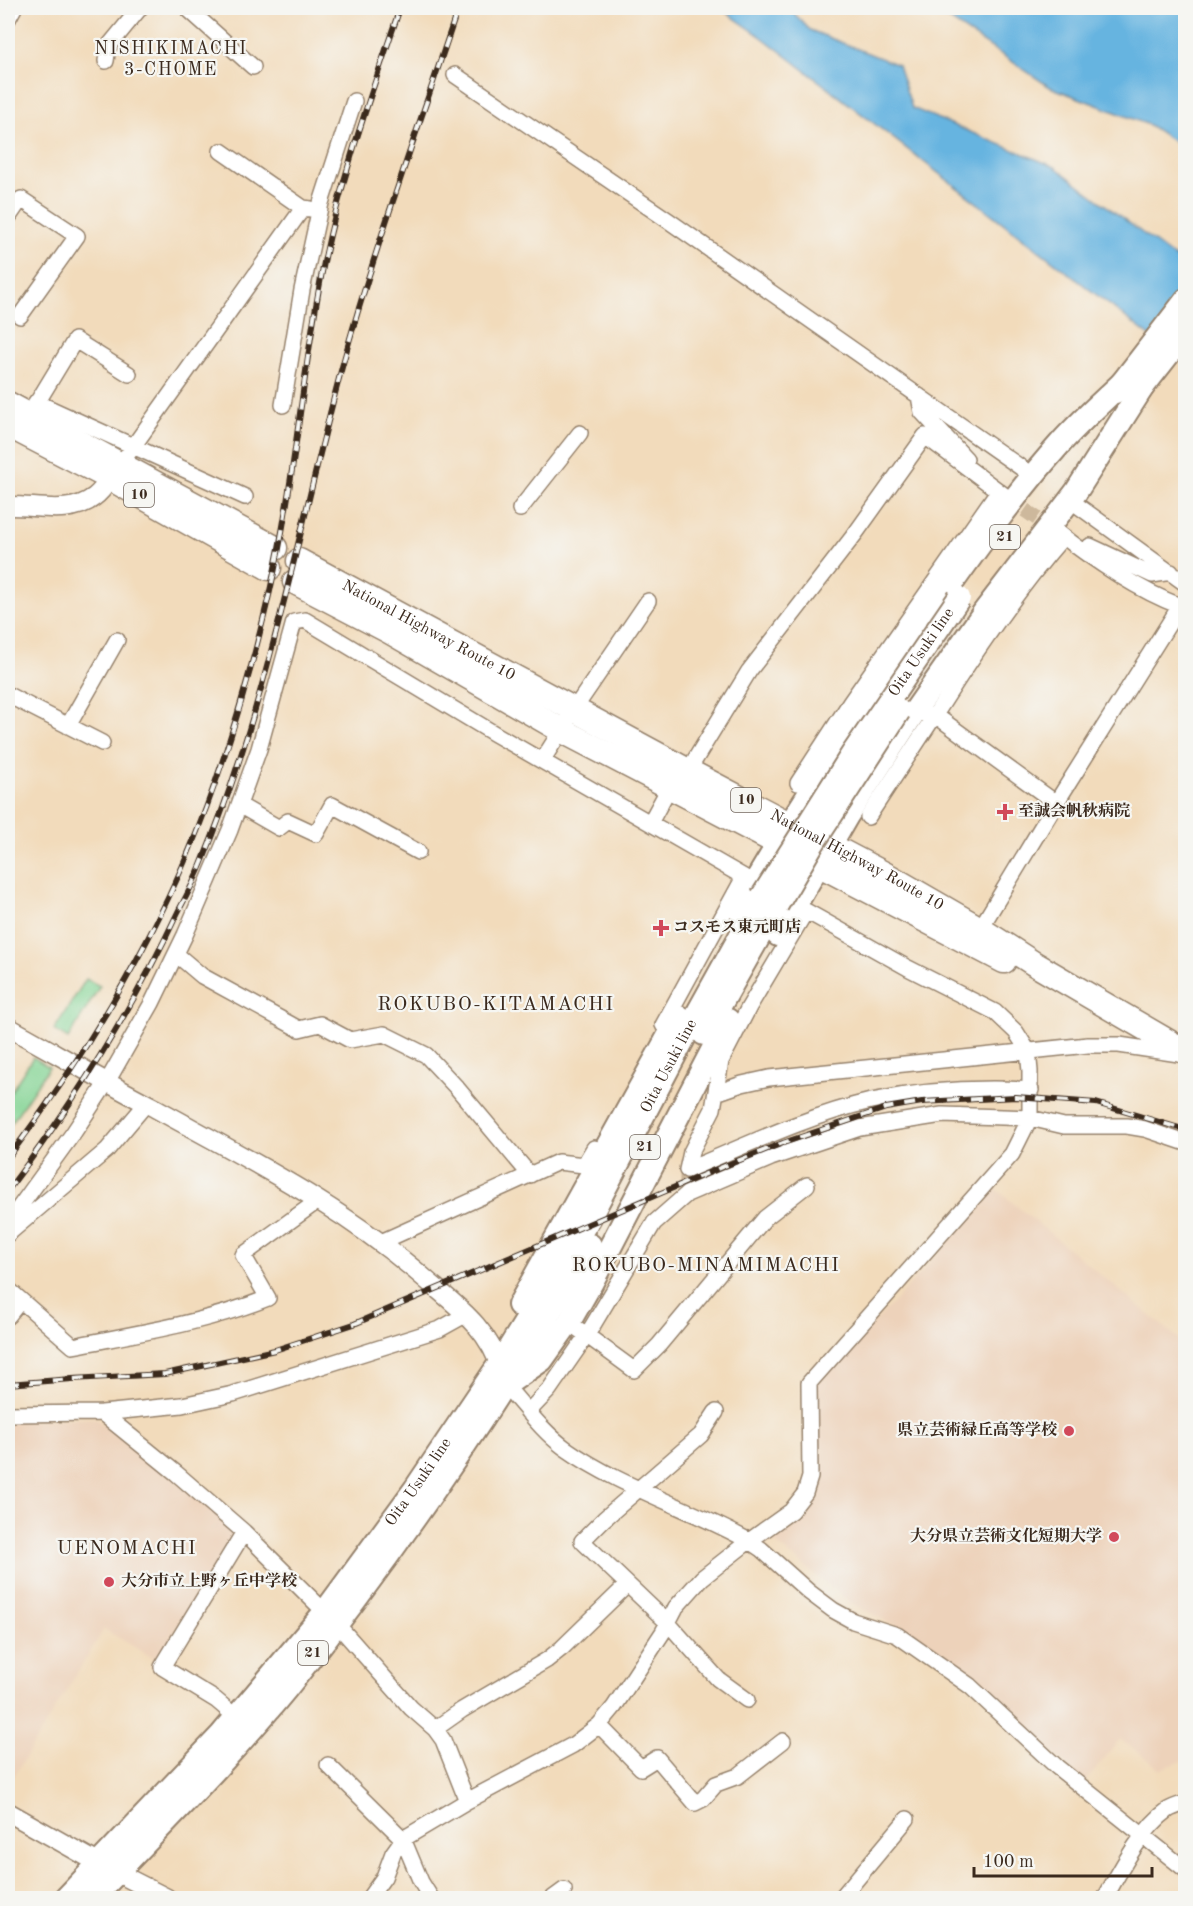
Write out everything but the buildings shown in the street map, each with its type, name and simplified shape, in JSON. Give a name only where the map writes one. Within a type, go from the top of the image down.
[{"type":"highway","name":"10","points":[[8,404],[121,463],[272,558]]},
{"type":"highway","name":"National Highway Route 10","points":[[679,778],[575,708],[297,571],[389,631],[561,729],[679,778],[784,832],[1074,999],[1185,1053]]},
{"type":"highway","name":"National Highway Route 10","points":[[825,855],[890,877],[1185,1053]]},
{"type":"main road","name":"Oita Usuki line","points":[[66,1899],[108,1869],[226,1758],[286,1689],[415,1489],[503,1374],[607,1217],[707,1028],[770,901],[864,765],[919,681],[966,602],[1134,383],[1185,300]]},
{"type":"main road","name":"Oita Usuki line","points":[[1134,383],[1185,332]]},
{"type":"main road","points":[[1056,483],[947,591],[860,702],[623,1107],[510,1321],[503,1374],[542,1360],[578,1328],[592,1282],[726,1024],[825,855],[912,717],[984,612],[1056,483],[1059,445],[1134,383]]},
{"type":"main road","name":"Oita Usuki line","points":[[93,1899],[108,1869],[236,1717],[330,1618]]},
{"type":"street","points":[[8,19],[14,8]]},
{"type":"street","points":[[106,61],[108,47],[140,8]]},
{"type":"street","points":[[187,8],[253,67]]},
{"type":"street","points":[[455,75],[919,396],[1056,483],[1185,584]]},
{"type":"street","points":[[283,405],[302,290],[319,212],[354,101]]},
{"type":"street","points":[[221,152],[303,208],[319,212]]},
{"type":"street","points":[[8,218],[21,199],[77,237],[20,316]]},
{"type":"street","points":[[245,497],[121,463],[303,208]]},
{"type":"street","points":[[24,414],[75,340],[129,374]]},
{"type":"street","points":[[919,396],[922,412],[966,458],[974,474]]},
{"type":"street","points":[[520,509],[580,433]]},
{"type":"street","points":[[650,823],[749,671],[855,534],[925,436],[1001,493],[860,702],[798,783]]},
{"type":"street","name":"10","points":[[8,506],[73,508],[94,498],[121,463]]},
{"type":"street","points":[[980,929],[1056,802],[1180,606],[1159,598],[1059,534],[1152,575],[1171,572]]},
{"type":"street","points":[[868,817],[971,658],[1038,566],[1063,537]]},
{"type":"street","points":[[542,761],[648,600]]},
{"type":"street","points":[[8,1222],[68,1140],[106,1082],[152,1003],[176,954],[239,805],[259,749],[294,622],[305,620],[542,761],[744,877],[623,1107],[584,1165],[558,1162],[381,1242]]},
{"type":"street","points":[[68,726],[117,640]]},
{"type":"street","points":[[8,695],[102,743]]},
{"type":"street","points":[[912,717],[935,715],[1056,802]]},
{"type":"street","points":[[239,805],[279,828],[288,821],[316,834],[332,805],[418,852]]},
{"type":"street","points":[[369,1899],[384,1877],[393,1853],[403,1839],[467,1801],[573,1744],[599,1725],[657,1641],[676,1607],[702,1578],[748,1541],[791,1511],[805,1493],[810,1477],[809,1383],[1012,1154],[1030,1118],[1030,1090],[1028,1052],[1016,1032],[995,1012],[908,968],[807,911],[730,1040],[717,1077],[713,1109],[691,1152],[687,1170],[812,1119],[872,1101],[973,1088],[1030,1090]]},
{"type":"street","points":[[176,954],[202,976],[299,1029],[320,1024],[350,1040],[384,1034],[426,1055],[457,1088],[530,1175]]},
{"type":"street","points":[[8,1027],[320,1200],[381,1242],[467,1314],[484,1332],[503,1374],[528,1412],[564,1447],[640,1489],[748,1541],[761,1549],[832,1610],[852,1621],[897,1635],[970,1686],[1057,1767],[1185,1870]]},
{"type":"street","points":[[716,1093],[769,1078],[1088,1045],[1119,1045],[1185,1053]]},
{"type":"street","points":[[8,1234],[107,1150],[146,1104]]},
{"type":"street","points":[[528,1412],[549,1390],[578,1328],[654,1222],[687,1194],[771,1158],[860,1128],[942,1115],[1030,1118],[1064,1126],[1127,1126],[1145,1129],[1185,1143]]},
{"type":"street","points":[[578,1328],[634,1370],[659,1345],[765,1218],[807,1185]]},
{"type":"street","points":[[8,1289],[73,1346],[198,1322],[268,1298],[243,1255],[320,1200]]},
{"type":"street","points":[[8,1316],[20,1301]]},
{"type":"street","points":[[8,1414],[102,1413],[182,1405],[233,1394],[440,1329],[467,1314]]},
{"type":"street","points":[[716,1412],[700,1435],[582,1541],[667,1622],[718,1679],[747,1700]]},
{"type":"street","points":[[102,1413],[184,1479],[244,1532],[304,1590],[411,1708],[435,1729],[443,1740],[467,1801]]},
{"type":"street","points":[[236,1717],[216,1700],[162,1667],[244,1532]]},
{"type":"street","points":[[435,1729],[562,1648],[627,1585]]},
{"type":"street","points":[[599,1725],[641,1768],[657,1758],[694,1803],[703,1799],[716,1784],[738,1776],[783,1742]]},
{"type":"street","points":[[328,1765],[403,1839],[420,1882],[431,1899]]},
{"type":"street","points":[[1105,1899],[1123,1865],[1143,1836],[1168,1811],[1185,1803]]},
{"type":"street","points":[[8,1812],[108,1869],[167,1899]]},
{"type":"street","points":[[841,1899],[907,1819]]},
{"type":"shaded area","points":[[996,1189],[1185,1344],[1185,1760],[1160,1769],[1120,1739],[1086,1782],[955,1668],[897,1627],[851,1603],[769,1538],[814,1493],[822,1453],[817,1438],[816,1382],[895,1301]]},
{"type":"shaded area","name":"大分市立上野ヶ丘中学校","points":[[95,1418],[213,1509],[239,1535],[161,1663],[104,1629],[8,1786],[8,1422]]},
{"type":"green space","points":[[86,979],[100,986],[68,1039],[54,1030]]},
{"type":"green space","points":[[33,1057],[49,1067],[8,1128],[8,1096]]},
{"type":"water","points":[[720,8],[789,8],[810,30],[898,65],[912,108],[1055,167],[1185,263],[1185,363],[763,38]]},
{"type":"water","points":[[932,8],[1185,8],[1185,149],[1149,125],[1050,87]]},
{"type":"tunnel","points":[[1006,497],[1055,531]]},
{"type":"tunnel","points":[[687,1170],[687,1194]]},
{"type":"railway","points":[[8,1158],[59,1087],[129,974],[187,856],[224,759],[253,658],[279,550],[316,303],[331,230],[358,134],[400,8]]},
{"type":"railway","points":[[8,1190],[79,1090],[141,985],[197,873],[226,800],[264,678],[355,322],[458,8]]},
{"type":"railway","points":[[8,1384],[165,1374],[275,1350],[354,1324],[722,1167],[783,1143],[886,1108],[922,1102],[1016,1097],[1096,1103],[1186,1130]]},
{"type":"place","name":"至誠会帆秋病院","points":[[1005,812]]},
{"type":"place","name":"コスモス東元町店","points":[[661,928]]},
{"type":"place","name":"県立芸術緑丘高等学校","points":[[1069,1431]]},
{"type":"place","name":"大分県立芸術文化短期大学","points":[[1114,1537]]},
{"type":"place","name":"大分市立上野ヶ丘中学校","points":[[109,1582]]},
{"type":"district","name":"NISHIKIMACHI 3-CHOME","points":[[171,59]]},
{"type":"district","name":"ROKUBO-KITAMACHI","points":[[496,1005]]},
{"type":"district","name":"ROKUBO-MINAMIMACHI","points":[[706,1266]]},
{"type":"district","name":"UENOMACHI","points":[[127,1549]]}]
